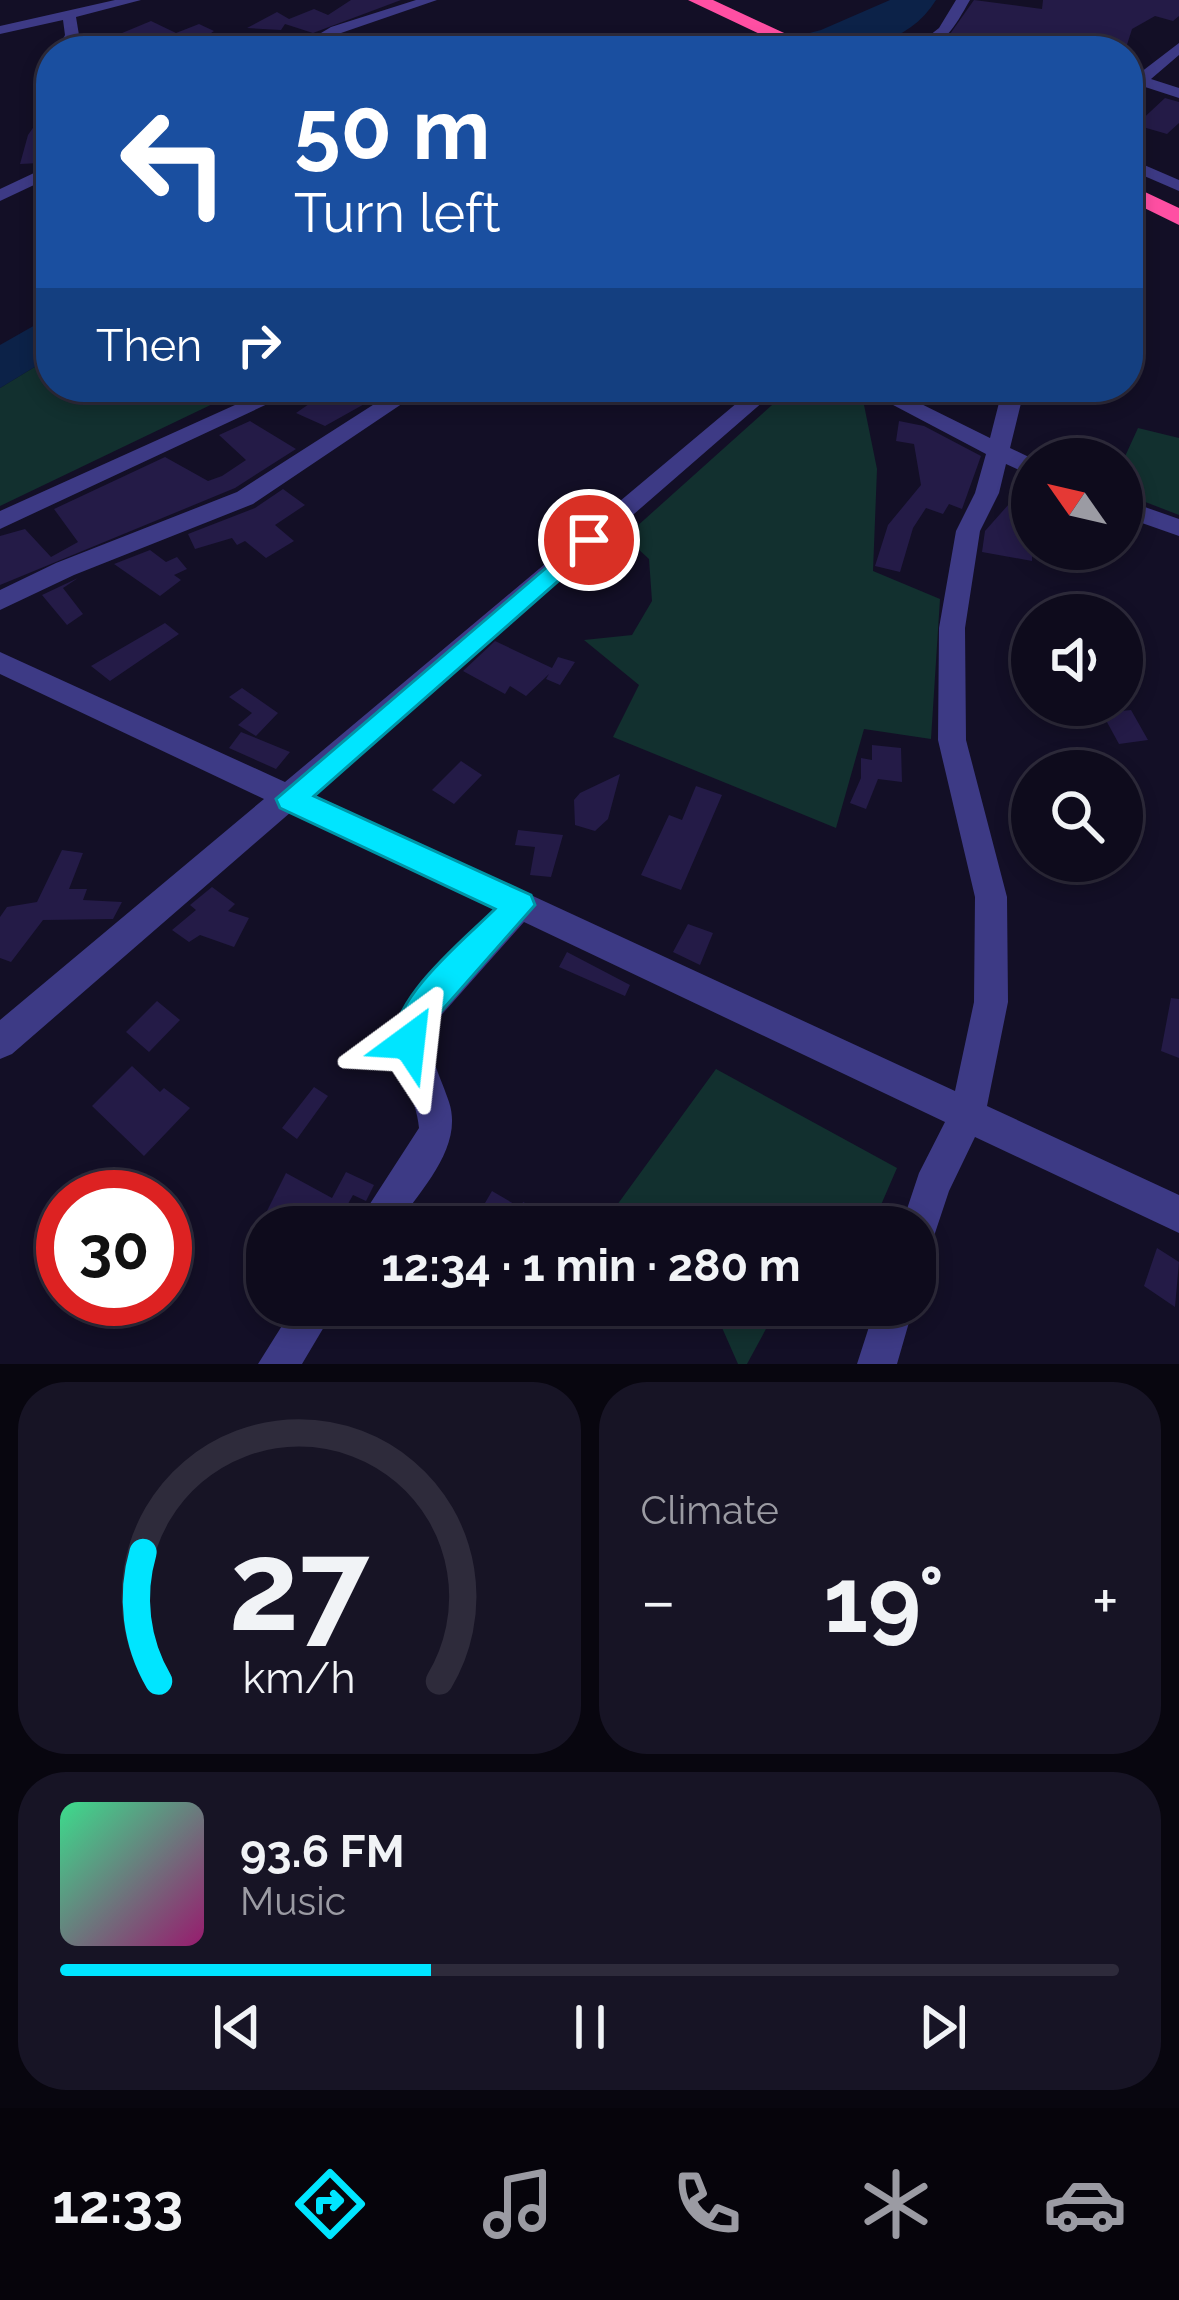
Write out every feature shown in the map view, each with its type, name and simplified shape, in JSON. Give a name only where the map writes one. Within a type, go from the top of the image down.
[{"type":"highway","points":[[697,0],[779,36]]},
{"type":"highway","points":[[1143,199],[1179,218]]},
{"type":"street","points":[[0,30],[45,20],[65,7],[134,0]]},
{"type":"street","points":[[325,36],[430,0]]},
{"type":"street","points":[[938,36],[963,0]]},
{"type":"street","points":[[0,55],[22,25]]},
{"type":"street","points":[[1143,78],[1176,53]]},
{"type":"street","points":[[1143,87],[1179,93]]},
{"type":"street","points":[[1143,170],[1179,186]]},
{"type":"street","points":[[0,196],[36,178]]},
{"type":"street","points":[[0,521],[260,402]]},
{"type":"street","points":[[0,601],[65,569],[245,498],[393,402]]},
{"type":"street","points":[[0,1042],[752,402]]},
{"type":"street","points":[[901,402],[1011,456]]},
{"type":"street","points":[[926,1206],[967,1116],[991,1002],[991,897],[952,740],[952,628],[968,531],[1010,402]]},
{"type":"street","points":[[1143,515],[1179,528]]},
{"type":"street","points":[[0,662],[1179,1214]]},
{"type":"street","points":[[388,1206],[437,1132],[437,1116],[409,1042],[412,1023],[520,905]]},
{"type":"street","points":[[278,1364],[304,1326]]},
{"type":"street","points":[[877,1364],[889,1326]]},
{"type":"green space","points":[[36,366],[36,402],[217,402],[0,506],[0,388]]},
{"type":"green space","points":[[775,402],[863,402],[877,469],[873,571],[940,599],[931,739],[864,729],[836,828],[613,737],[639,685],[584,640],[632,635],[652,601],[649,559],[625,537]]},
{"type":"green space","points":[[1138,428],[1179,438],[1179,515],[1143,501],[1143,438],[1133,438]]},
{"type":"green space","points":[[716,1069],[897,1168],[881,1206],[616,1206]]},
{"type":"green space","points":[[721,1326],[768,1326],[747,1364],[738,1364]]},
{"type":"water","points":[[890,0],[936,0],[919,21],[895,36],[798,36]]},
{"type":"water","points":[[36,325],[36,366],[0,388],[0,345]]},
{"type":"building","points":[[351,0],[401,0],[313,33],[285,24],[281,30],[247,28],[277,12],[289,19],[314,9],[328,15]]},
{"type":"building","points":[[974,0],[1042,9],[1043,0],[1179,0],[1179,16],[1173,21],[1155,16],[1132,29],[1130,36],[949,36]]},
{"type":"building","points":[[151,21],[176,33],[199,24],[214,31],[207,36],[115,36]]},
{"type":"building","points":[[1165,98],[1179,102],[1179,123],[1167,134],[1143,127],[1143,118]]},
{"type":"building","points":[[36,124],[36,163],[20,164]]},
{"type":"building","points":[[312,402],[368,402],[325,426],[296,413]]},
{"type":"building","points":[[250,421],[296,449],[235,488],[0,585],[0,536],[25,529],[51,557],[78,542],[54,509],[165,457],[208,481],[222,476],[246,460],[219,435]]},
{"type":"building","points":[[899,421],[924,426],[981,456],[962,509],[949,504],[943,514],[926,508],[913,528],[900,572],[875,566],[888,525],[921,485],[914,444],[896,441]]},
{"type":"building","points":[[283,489],[305,505],[275,525],[294,541],[266,558],[245,541],[237,545],[232,538],[195,549],[188,534],[255,508]]},
{"type":"building","points":[[1011,505],[1011,557],[982,552],[985,531]]},
{"type":"building","points":[[150,550],[166,562],[177,557],[187,569],[174,575],[181,580],[160,596],[114,564]]},
{"type":"building","points":[[78,578],[63,588],[83,614],[67,625],[42,595]]},
{"type":"building","points":[[165,623],[179,634],[110,681],[91,666]]},
{"type":"building","points":[[495,641],[552,668],[558,657],[575,662],[560,685],[546,679],[549,674],[526,696],[510,686],[505,694],[463,671]]},
{"type":"building","points":[[242,688],[278,713],[256,736],[238,725],[252,713],[229,697]]},
{"type":"building","points":[[1109,726],[1140,726],[1148,740],[1119,744]]},
{"type":"building","points":[[241,732],[290,752],[276,769],[229,748]]},
{"type":"building","points":[[872,745],[901,748],[902,782],[878,779],[866,809],[850,803],[861,778],[861,758],[872,760]]},
{"type":"building","points":[[461,761],[482,775],[454,804],[432,790]]},
{"type":"building","points":[[620,774],[608,819],[595,831],[575,825],[574,800],[580,793]]},
{"type":"building","points":[[696,786],[722,795],[681,890],[641,875],[669,815],[682,820]]},
{"type":"building","points":[[518,830],[563,835],[551,877],[530,875],[535,847],[515,845]]},
{"type":"building","points":[[62,850],[83,853],[69,889],[87,889],[83,900],[122,902],[113,919],[43,920],[11,962],[0,958],[0,917],[7,907],[37,902]]},
{"type":"building","points":[[212,887],[235,904],[228,911],[249,918],[234,947],[200,935],[189,942],[172,930],[196,910],[190,905]]},
{"type":"building","points":[[688,924],[713,933],[700,965],[673,952]]},
{"type":"building","points":[[567,952],[630,985],[625,996],[559,967]]},
{"type":"building","points":[[1171,998],[1179,999],[1179,1058],[1161,1051]]},
{"type":"building","points":[[157,1001],[180,1020],[149,1052],[126,1032]]},
{"type":"building","points":[[132,1066],[160,1092],[164,1088],[190,1108],[144,1156],[92,1106]]},
{"type":"building","points":[[314,1087],[328,1096],[297,1139],[282,1128]]},
{"type":"building","points":[[346,1172],[374,1185],[366,1201],[353,1195],[347,1206],[270,1206],[286,1173],[332,1198]]},
{"type":"building","points":[[492,1191],[518,1206],[483,1206]]},
{"type":"building","points":[[1157,1248],[1179,1262],[1175,1307],[1144,1286]]},
{"type":"route","points":[[409,1042],[412,1023],[425,1004],[520,905],[290,799],[589,540]]}]
